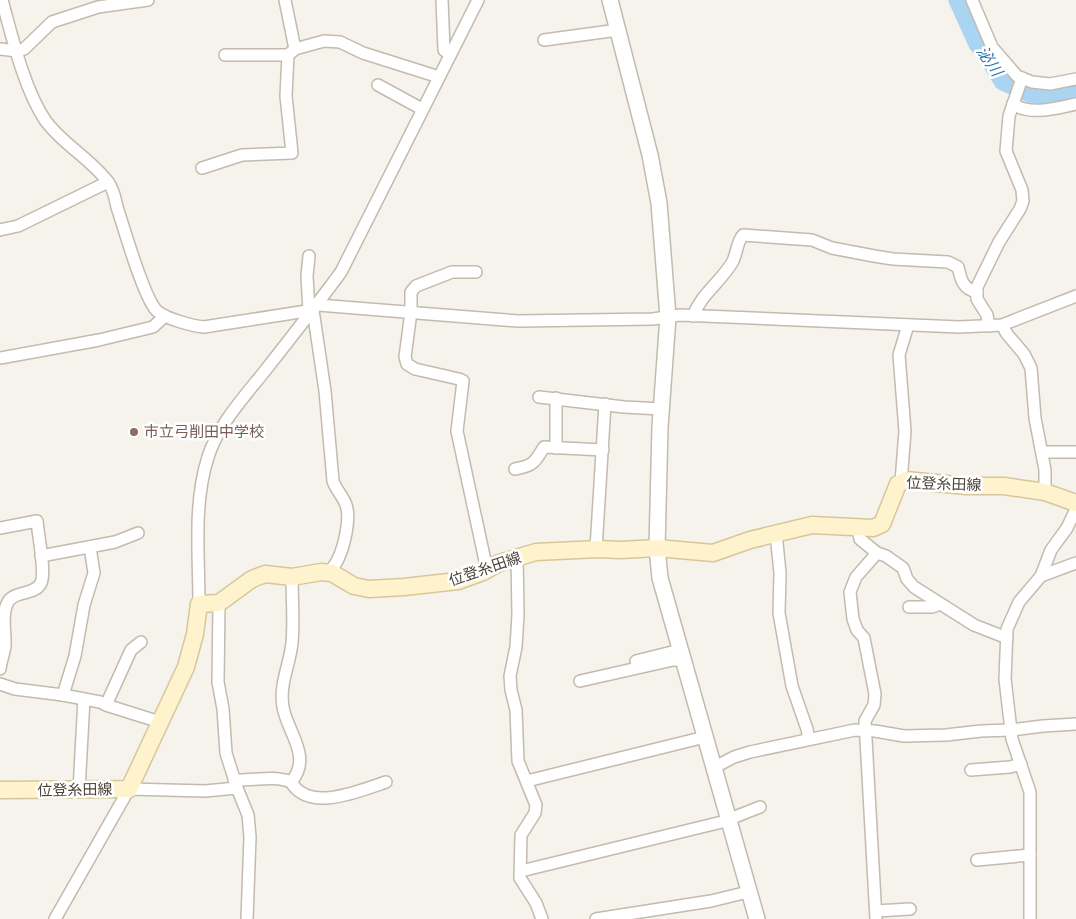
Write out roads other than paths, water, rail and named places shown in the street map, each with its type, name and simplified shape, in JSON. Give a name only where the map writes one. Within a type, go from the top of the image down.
[{"type":"main road","name":"位登糸田線","points":[[329,573],[354,586],[369,589],[404,587],[458,581],[487,570],[499,563],[536,552],[657,548],[713,553],[750,540],[812,525],[872,528],[882,524],[898,484],[906,480],[966,486],[1004,486],[1045,492],[1076,503]]},
{"type":"main road","points":[[199,604],[220,603],[252,579],[265,574],[292,578],[321,572],[329,573]]},
{"type":"main road","name":"位登糸田線","points":[[0,790],[129,789],[186,667],[195,634],[199,604]]},
{"type":"street","points":[[2,0],[36,105],[46,121],[108,182],[114,193],[117,207],[152,306],[165,316],[194,326],[204,327],[313,309],[411,312],[518,321],[653,319],[693,316],[959,327],[989,326],[1002,325],[1076,296]]},
{"type":"street","points":[[0,49],[17,51],[24,49],[52,22],[98,8],[148,0]]},
{"type":"street","points":[[202,168],[242,155],[292,154],[286,96],[291,52],[285,0]]},
{"type":"street","points":[[442,0],[444,50],[450,55]]},
{"type":"street","points":[[199,604],[198,504],[208,456],[220,431],[236,408],[341,272],[478,0]]},
{"type":"street","points":[[610,0],[650,155],[659,203],[668,317],[661,409],[657,548],[660,578],[757,919]]},
{"type":"street","points":[[972,0],[992,47],[1022,80],[1050,84],[1076,79]]},
{"type":"street","points":[[544,40],[618,30]]},
{"type":"street","points":[[225,55],[291,52],[324,41],[340,42],[363,53],[439,77]]},
{"type":"street","points":[[989,326],[986,315],[977,299],[976,287],[998,242],[1020,209],[1023,201],[1022,190],[1006,151],[1008,125],[1013,102],[1022,80]]},
{"type":"street","points":[[378,85],[422,110]]},
{"type":"street","points":[[1013,102],[1021,109],[1050,110],[1076,104]]},
{"type":"street","points":[[0,230],[18,226],[108,182]]},
{"type":"street","points":[[693,316],[696,305],[731,263],[737,252],[739,240],[743,235],[812,240],[832,248],[893,259],[948,262],[958,267],[962,284],[970,290],[977,292]]},
{"type":"street","points":[[309,256],[307,276],[327,407],[333,480],[336,489],[346,504],[348,513],[346,531],[338,559],[329,573]]},
{"type":"street","points":[[476,272],[452,272],[416,286],[411,292],[411,312],[405,357],[406,364],[415,369],[463,381],[457,431],[487,570]]},
{"type":"street","points":[[0,358],[99,340],[153,327],[165,316]]},
{"type":"street","points":[[901,482],[905,431],[899,355],[908,325]]},
{"type":"street","points":[[1002,325],[1024,354],[1031,368],[1035,418],[1046,470],[1045,492]]},
{"type":"street","points":[[539,397],[624,407],[661,409]]},
{"type":"street","points":[[556,398],[556,448]]},
{"type":"street","points":[[596,549],[605,404]]},
{"type":"street","points":[[515,469],[526,468],[534,463],[544,447],[603,450]]},
{"type":"street","points":[[1042,452],[1076,452]]},
{"type":"street","points":[[1030,919],[1030,792],[1012,739],[1006,679],[1006,638],[1007,630],[1019,602],[1041,576],[1051,550],[1067,528],[1076,509]]},
{"type":"street","points":[[0,528],[37,522],[43,574],[41,584],[35,590],[20,594],[10,599],[6,604],[4,624],[5,646],[0,669]]},
{"type":"street","points":[[858,527],[860,539],[878,553],[886,556],[903,568],[907,579],[914,587],[974,625],[1006,638]]},
{"type":"street","points":[[41,556],[115,542],[138,532]]},
{"type":"street","points":[[776,533],[780,573],[778,613],[792,686],[809,739]]},
{"type":"street","points":[[63,695],[75,656],[84,605],[94,573],[90,547]]},
{"type":"street","points":[[878,553],[856,577],[850,592],[853,619],[857,630],[864,638],[875,694],[874,704],[865,721],[865,730],[876,915],[910,909]]},
{"type":"street","points":[[517,557],[518,615],[516,647],[510,676],[516,710],[518,761],[536,805],[535,813],[521,835],[520,878],[536,902],[542,919]]},
{"type":"street","points":[[1041,576],[1076,563]]},
{"type":"street","points":[[291,782],[300,769],[300,758],[283,709],[281,696],[292,642],[292,578]]},
{"type":"street","points":[[220,603],[218,682],[223,709],[226,753],[248,815],[250,837],[247,919]]},
{"type":"street","points":[[908,607],[932,607],[940,604]]},
{"type":"street","points":[[106,705],[131,650],[141,642]]},
{"type":"street","points":[[636,661],[681,655]]},
{"type":"street","points":[[580,681],[673,660],[681,655]]},
{"type":"street","points":[[0,684],[15,689],[100,702],[160,722]]},
{"type":"street","points":[[79,790],[84,699]]},
{"type":"street","points":[[713,768],[734,757],[750,752],[855,730],[904,736],[946,736],[981,731],[1076,724]]},
{"type":"street","points":[[527,781],[705,737]]},
{"type":"street","points":[[972,770],[1010,767],[1021,764]]},
{"type":"street","points":[[55,919],[129,789],[205,791],[270,778],[286,780],[291,782],[303,794],[323,799],[360,791],[386,782]]},
{"type":"street","points":[[520,871],[722,822],[760,808]]},
{"type":"street","points":[[977,860],[1030,855]]},
{"type":"street","points":[[596,919],[711,902],[748,892]]},
{"type":"waterway","name":"泌川","points":[[958,0],[978,44],[1003,81],[1030,93],[1064,97],[1076,94]]},
{"type":"place","name":"市立弓削田中学校","points":[[134,432]]}]
